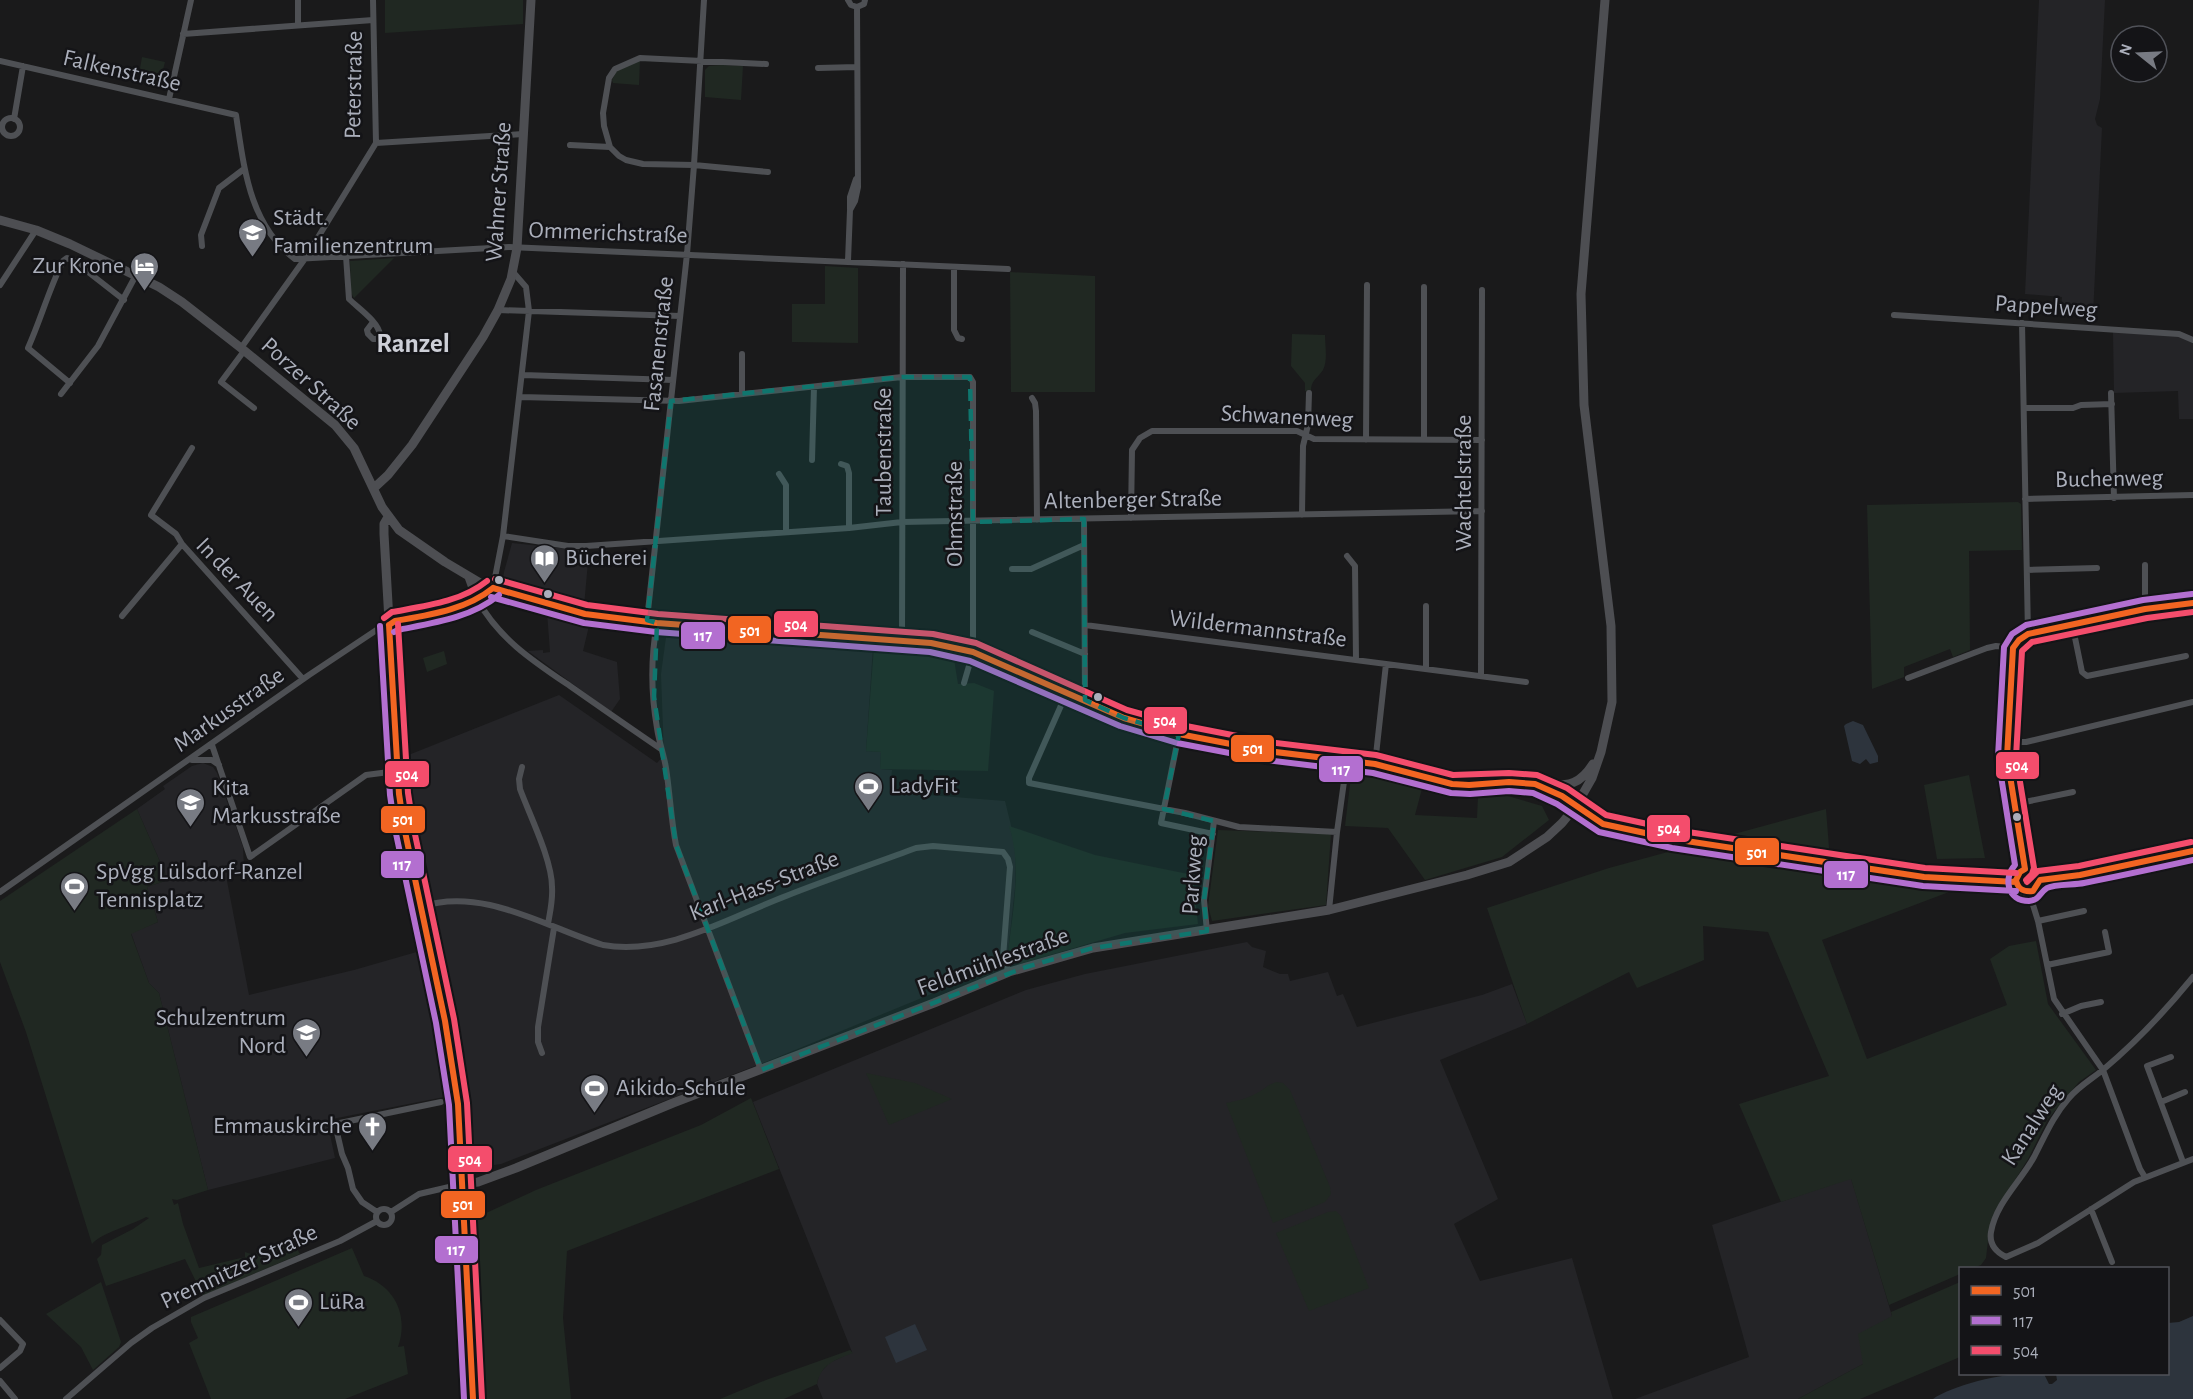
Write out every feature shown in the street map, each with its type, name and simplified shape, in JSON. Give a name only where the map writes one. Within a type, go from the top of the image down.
[{"type":"street","points":[[169,99],[191,0]]},
{"type":"street","points":[[298,0],[298,25]]},
{"type":"street","name":"Peterstraße","points":[[254,408],[221,382],[304,260],[376,143],[373,0]]},
{"type":"street","name":"Wahner Straße","points":[[374,488],[388,475],[455,382],[498,310],[513,272],[517,248],[531,0]]},
{"type":"street","name":"Fasanenstraße","points":[[646,620],[687,255],[704,0]]},
{"type":"street","points":[[848,0],[851,5],[857,7],[864,4],[865,0]]},
{"type":"street","points":[[1542,786],[1563,786],[1579,781],[1587,774],[1601,752],[1612,702],[1611,626],[1587,437],[1581,333],[1581,294],[1605,0]]},
{"type":"street","points":[[848,261],[850,210],[857,194],[857,7]]},
{"type":"street","points":[[183,34],[373,20]]},
{"type":"street","points":[[766,64],[700,59],[640,58],[615,69],[605,88],[603,113],[610,147],[626,160],[643,164],[694,165],[768,172]]},
{"type":"street","name":"Falkenstraße","points":[[0,61],[236,115],[244,169]]},
{"type":"street","points":[[14,118],[6,120],[1,128],[8,135],[13,136],[18,133],[20,126],[14,118],[23,66]]},
{"type":"street","points":[[818,68],[857,67]]},
{"type":"street","points":[[376,143],[523,134]]},
{"type":"street","points":[[570,145],[610,147]]},
{"type":"street","points":[[202,246],[201,234],[219,188],[244,169],[252,200],[264,226],[290,255],[295,259],[304,260]]},
{"type":"street","name":"Porzer Straße","points":[[0,220],[36,230],[136,274],[182,302],[334,424],[354,448],[388,516],[407,537],[469,577],[493,588],[585,614],[657,622],[931,643],[973,652],[1151,728],[1267,751],[1374,765],[1452,784],[1509,782],[1542,786],[1562,796],[1603,824],[1662,837],[1924,878],[2016,882]]},
{"type":"street","points":[[0,285],[36,230]]},
{"type":"street","name":"Ommerichstraße","points":[[304,260],[517,248],[1008,269]]},
{"type":"street","points":[[346,256],[349,299],[373,322]]},
{"type":"street","points":[[70,383],[28,348],[63,261],[67,258],[74,261],[124,300]]},
{"type":"street","name":"Taubenstraße","points":[[902,639],[903,264]]},
{"type":"street","points":[[954,267],[954,330],[958,338],[962,339]]},
{"type":"street","points":[[493,588],[503,536],[530,311],[526,287],[513,272]]},
{"type":"street","points":[[61,394],[98,346],[136,274]]},
{"type":"street","points":[[1366,440],[1367,285]]},
{"type":"street","points":[[1424,287],[1424,440]]},
{"type":"street","name":"Wachtelstraße","points":[[1481,676],[1482,290]]},
{"type":"street","points":[[498,310],[680,316]]},
{"type":"street","name":"Pappelweg","points":[[1894,315],[2178,334],[2193,340]]},
{"type":"street","points":[[2022,322],[2028,634]]},
{"type":"street","points":[[742,354],[742,394]]},
{"type":"street","points":[[522,375],[673,380]]},
{"type":"street","points":[[520,398],[671,401],[902,377]]},
{"type":"street","name":"Ohmstraße","points":[[902,377],[969,377],[973,382],[973,652],[964,683]]},
{"type":"street","points":[[812,460],[814,387]]},
{"type":"street","points":[[1302,515],[1304,446],[1307,435],[1309,393]]},
{"type":"street","points":[[2111,393],[2114,498]]},
{"type":"street","points":[[1032,398],[1036,411],[1037,520]]},
{"type":"street","points":[[2025,408],[2073,408],[2081,405],[2112,404]]},
{"type":"street","name":"Schwanenweg","points":[[1131,518],[1132,450],[1140,438],[1152,431],[1297,431],[1314,439],[1482,440]]},
{"type":"street","points":[[182,544],[176,534],[151,515],[192,448]]},
{"type":"street","points":[[841,464],[847,466],[849,473],[849,528]]},
{"type":"street","points":[[779,474],[786,485],[786,531]]},
{"type":"street","name":"Buchenweg","points":[[2025,499],[2193,495]]},
{"type":"street","name":"Altenberger Straße","points":[[503,536],[568,546],[849,528],[902,522],[1482,511]]},
{"type":"street","points":[[388,516],[384,524],[384,534],[397,771],[404,827],[452,1060],[458,1104],[473,1399]]},
{"type":"street","points":[[1084,519],[1085,700]]},
{"type":"street","name":"In der Auen","points":[[123,616],[182,544],[303,679]]},
{"type":"street","points":[[1012,568],[1031,569],[1084,545]]},
{"type":"street","points":[[1347,556],[1355,566],[1356,660]]},
{"type":"street","points":[[2145,565],[2145,609]]},
{"type":"street","points":[[2027,570],[2097,568]]},
{"type":"street","points":[[469,577],[473,588],[473,600],[507,640],[535,663],[661,749]]},
{"type":"street","name":"Markusstraße","points":[[0,892],[378,629],[395,621],[440,612],[473,600],[493,588]]},
{"type":"street","points":[[2025,869],[2007,757],[2013,648],[2028,634],[2072,623],[2145,609],[2193,603]]},
{"type":"street","points":[[1426,606],[1426,669]]},
{"type":"street","points":[[657,622],[654,648],[654,697],[661,749],[667,770],[676,846],[761,1070]]},
{"type":"street","points":[[2072,623],[2082,672],[2087,676],[2186,656]]},
{"type":"street","name":"Wildermannstraße","points":[[1084,625],[1526,682]]},
{"type":"street","points":[[1032,632],[1085,654]]},
{"type":"street","points":[[1908,678],[1987,648],[1996,646],[2013,648]]},
{"type":"street","points":[[1374,765],[1386,664]]},
{"type":"street","points":[[1067,692],[1029,778],[1029,783],[1255,828],[1337,832]]},
{"type":"street","points":[[2007,742],[2026,742],[2193,702]]},
{"type":"street","points":[[1179,734],[1161,823],[1213,834]]},
{"type":"street","points":[[212,745],[250,857],[366,775],[397,771]]},
{"type":"street","name":"Feldmühlestraße","points":[[462,1184],[474,1183],[506,1171],[1009,972],[1093,948],[1329,910],[1509,862],[1556,830],[1576,806],[1592,778],[1601,752]]},
{"type":"street","points":[[188,760],[212,760],[220,766]]},
{"type":"street","points":[[1329,910],[1347,760]]},
{"type":"street","points":[[522,767],[519,779],[520,789],[552,881],[551,926],[538,1027],[538,1041],[542,1053]]},
{"type":"street","points":[[2015,804],[2073,792]]},
{"type":"street","name":"Parkweg","points":[[1207,931],[1204,900],[1214,821]]},
{"type":"street","name":"Karl-Hass-Straße","points":[[420,907],[431,903],[479,902],[603,945],[630,949],[643,948],[709,928],[784,896],[916,848],[933,846],[1003,852],[1010,867],[1003,957],[1009,972]]},
{"type":"street","points":[[2040,880],[2193,851]]},
{"type":"street","points":[[2025,869],[2033,870],[2040,880],[2037,888],[2029,892],[2020,890],[2016,882],[2018,873],[2025,869]]},
{"type":"street","points":[[2029,892],[2038,921],[2054,999],[2062,1014],[2103,1070],[2145,1177]]},
{"type":"street","points":[[2038,921],[2084,911]]},
{"type":"street","points":[[2047,965],[2109,952],[2105,932]]},
{"type":"street","name":"Kanalweg","points":[[2091,1209],[2038,1243],[2006,1257],[1998,1253],[1992,1244],[1990,1233],[1999,1211],[2034,1156],[2058,1111],[2079,1087],[2103,1070],[2147,1028],[2190,985],[2193,977]]},
{"type":"street","points":[[2062,1014],[2081,1006],[2101,1002]]},
{"type":"street","points":[[2171,1057],[2147,1066],[2183,1162]]},
{"type":"street","points":[[2161,1102],[2185,1092]]},
{"type":"street","points":[[377,1212],[362,1202],[353,1189],[336,1124],[441,1102]]},
{"type":"street","points":[[2112,1262],[2091,1209],[2145,1177],[2193,1159]]},
{"type":"street","name":"Premnitzer Straße","points":[[66,1399],[131,1343],[195,1303],[340,1241],[377,1221],[382,1225],[390,1223],[391,1212],[419,1194],[462,1184]]},
{"type":"street","points":[[377,1212],[385,1208],[391,1212]]},
{"type":"street","points":[[377,1212],[377,1221]]},
{"type":"street","points":[[0,1320],[23,1344],[20,1351],[0,1368]]},
{"type":"street","points":[[0,1381],[15,1399]]},
{"type":"highlighted area","points":[[902,377],[970,377],[973,522],[1084,519],[1085,700],[1124,718],[1179,734],[1164,809],[1214,821],[1204,900],[1207,931],[1093,948],[1026,967],[761,1070],[676,845],[654,697],[657,623],[647,620],[671,401]]},
{"type":"shaded area","points":[[385,0],[523,0],[523,24],[385,33]]},
{"type":"shaded area","points":[[2039,0],[2105,0],[2100,99],[2095,119],[2097,125],[2102,128],[2093,315],[2061,312],[2062,297],[2025,294]]},
{"type":"shaded area","points":[[142,57],[165,62],[159,85],[138,80]]},
{"type":"shaded area","points":[[640,60],[639,85],[613,83],[612,80],[617,70]]},
{"type":"shaded area","points":[[709,66],[743,66],[741,100],[705,97],[705,70]]},
{"type":"shaded area","points":[[394,258],[354,298],[351,293],[350,261]]},
{"type":"shaded area","points":[[825,266],[858,268],[858,343],[792,342],[792,304],[825,304]]},
{"type":"shaded area","points":[[1010,272],[1095,276],[1095,392],[1011,392]]},
{"type":"shaded area","points":[[2113,332],[2178,336],[2193,343],[2193,419],[2179,419],[2178,391],[2114,393]]},
{"type":"shaded area","points":[[1292,334],[1325,335],[1325,366],[1313,382],[1311,391],[1305,391],[1305,383],[1291,366]]},
{"type":"shaded area","points":[[2018,502],[2021,504],[2022,550],[1969,551],[1970,650],[1953,657],[1950,649],[1904,667],[1904,677],[1872,689],[1867,505]]},
{"type":"shaded area","points":[[512,543],[589,551],[584,606],[566,598],[506,584],[503,579],[504,572]]},
{"type":"shaded area","points":[[547,612],[581,621],[589,626],[583,651],[617,662],[620,699],[611,712],[528,651],[550,652]]},
{"type":"shaded area","points":[[667,630],[873,646],[866,751],[881,752],[880,769],[892,770],[890,792],[1005,801],[1016,846],[1015,887],[1008,952],[1014,960],[773,1059],[501,1164],[481,1167],[472,1163],[464,1050],[426,880],[406,756],[559,695],[657,763],[664,755],[661,674]]},
{"type":"shaded area","points":[[874,647],[933,651],[954,659],[958,684],[974,683],[994,691],[988,771],[880,769],[881,752],[866,751]]},
{"type":"shaded area","points":[[444,651],[447,664],[427,672],[423,658]]},
{"type":"shaded area","points":[[1853,721],[1863,725],[1878,756],[1878,762],[1870,764],[1866,759],[1860,764],[1852,761],[1844,726]]},
{"type":"shaded area","name":"Schulzentrum Nord","points":[[203,763],[213,767],[217,773],[243,847],[244,869],[227,881],[249,995],[354,970],[420,951],[434,1018],[444,1097],[327,1120],[335,1158],[208,1190],[159,993],[149,983],[131,933],[158,922],[147,887],[168,880],[137,809],[165,789],[163,786],[192,766]]},
{"type":"shaded area","points":[[1352,768],[1398,776],[1423,785],[1415,815],[1477,818],[1478,796],[1508,796],[1542,806],[1549,820],[1502,857],[1425,880],[1388,828],[1345,826]]},
{"type":"shaded area","points":[[1969,775],[1985,858],[1937,859],[1924,785]]},
{"type":"shaded area","points":[[137,809],[168,880],[147,887],[158,922],[131,934],[149,983],[159,993],[208,1190],[177,1200],[172,1199],[174,1205],[178,1203],[199,1268],[245,1257],[245,1252],[251,1254],[294,1244],[300,1254],[203,1296],[185,1259],[106,1286],[97,1259],[101,1255],[102,1245],[149,1218],[146,1217],[109,1233],[92,1244],[26,1032],[0,962],[0,901]]},
{"type":"shaded area","points":[[1826,809],[1831,873],[1949,892],[1822,940],[1867,1059],[2007,1005],[1990,959],[2009,946],[2036,941],[2048,1004],[2096,1070],[2079,1082],[2048,1119],[2028,1159],[1997,1209],[1989,1232],[1986,1258],[1981,1265],[1959,1267],[1959,1274],[1889,1305],[1851,1179],[1781,1202],[1739,1104],[1829,1076],[1768,932],[1703,926],[1704,960],[1637,988],[1629,972],[1527,1024],[1487,908],[1609,868]]},
{"type":"shaded area","points":[[1009,826],[1095,855],[1193,875],[1198,924],[1125,933],[1020,964],[1008,952],[1016,872]]},
{"type":"shaded area","points":[[1218,830],[1331,834],[1326,905],[1212,921],[1208,906]]},
{"type":"shaded area","points":[[1247,942],[1252,947],[1266,951],[1263,967],[1280,974],[1288,974],[1290,981],[1328,972],[1337,996],[1343,994],[1357,1027],[1482,995],[1512,984],[1527,1024],[1440,1060],[1498,1199],[1454,1224],[1480,1281],[1572,1258],[1613,1399],[823,1399],[817,1384],[819,1374],[829,1363],[852,1352],[753,1102],[1026,990],[1085,974]]},
{"type":"shaded area","points":[[866,1073],[915,1083],[952,1099],[889,1125]]},
{"type":"shaded area","points":[[1277,1082],[1283,1083],[1290,1090],[1331,1194],[1325,1202],[1273,1223],[1226,1103],[1248,1097]]},
{"type":"shaded area","points":[[751,1098],[779,1169],[567,1251],[563,1318],[571,1399],[486,1399],[478,1349],[474,1210],[480,1204],[484,1214],[536,1190],[701,1125]]},
{"type":"shaded area","points":[[1851,1178],[1892,1316],[1863,1364],[1798,1399],[1635,1399],[1749,1357],[1712,1225]]},
{"type":"shaded area","points":[[1336,1211],[1341,1216],[1369,1288],[1309,1311],[1276,1233],[1328,1212]]},
{"type":"shaded area","name":"LüRa","points":[[352,1248],[364,1276],[384,1287],[397,1304],[402,1324],[398,1347],[404,1346],[408,1374],[345,1399],[211,1399],[189,1343],[198,1338],[191,1317]]},
{"type":"shaded area","points":[[101,1282],[121,1342],[119,1347],[93,1370],[81,1347],[46,1314]]},
{"type":"shaded area","points":[[1959,1282],[1959,1357],[1860,1399],[1798,1399],[1863,1364],[1858,1334],[1892,1316],[1891,1312]]},
{"type":"shaded area","points":[[2193,1316],[2193,1399],[1933,1399],[1970,1383],[2011,1375],[2044,1375],[2049,1384],[2052,1384],[2057,1380],[2056,1375],[2169,1375],[2169,1323],[2179,1322]]},
{"type":"shaded area","points":[[915,1324],[927,1350],[896,1363],[885,1337]]},
{"type":"shaded area","points":[[850,1350],[853,1353],[825,1367],[817,1384],[784,1399],[720,1399],[766,1380]]},
{"type":"transit line","name":"504","points":[[495,579],[587,605],[658,614],[933,634],[976,643],[1127,710],[1181,725],[1268,742],[1376,755],[1453,775],[1509,773],[1537,775],[1567,788],[1606,815],[1675,830],[1925,868],[2016,873]]},
{"type":"transit line","name":"504","points":[[384,618],[392,612],[430,605],[466,594],[487,581]]},
{"type":"transit line","name":"501","points":[[493,588],[585,614],[657,623],[931,643],[973,652],[1124,718],[1179,734],[1267,751],[1375,764],[1452,784],[1509,782],[1535,784],[1562,796],[1603,824],[1673,839],[1924,877],[2016,882]]},
{"type":"transit line","name":"501","points":[[389,625],[395,621],[459,607],[493,588]]},
{"type":"transit line","name":"117","points":[[2192,594],[2143,600],[2026,625],[2012,634],[2004,647],[1998,757],[2015,865],[2008,882],[2009,888],[2016,897],[2029,901],[2037,898],[2050,887],[2084,883],[2193,860]]},
{"type":"transit line","name":"117","points":[[394,632],[464,614],[499,595]]},
{"type":"transit line","name":"117","points":[[491,597],[584,623],[656,632],[930,652],[970,661],[1120,726],[1177,743],[1266,760],[1373,773],[1451,793],[1509,791],[1533,793],[1557,804],[1599,832],[1672,848],[1923,886],[2016,891]]},
{"type":"transit line","name":"501","points":[[2193,603],[2145,609],[2028,634],[2019,640],[2013,648],[2007,757],[2025,869],[2020,872],[2016,880],[2022,890],[2033,891],[2040,880],[2080,875],[2193,851]]},
{"type":"transit line","name":"504","points":[[2191,842],[2079,866],[2038,871],[2027,882],[2034,868],[2016,757],[2022,651],[2032,642],[2147,618],[2193,612]]},
{"type":"transit line","name":"504","points":[[398,624],[408,793],[454,1019],[467,1103],[482,1399]]},
{"type":"transit line","name":"501","points":[[389,625],[399,794],[445,1021],[458,1104],[473,1399]]},
{"type":"transit line","name":"117","points":[[380,626],[390,795],[395,829],[436,1023],[449,1105],[464,1399]]},
{"type":"place","name":"Städt. Familienzentrum","points":[[252,258]]},
{"type":"place","name":"Zur Krone","points":[[145,292]]},
{"type":"place","name":"Bücherei","points":[[544,584]]},
{"type":"place","name":"LadyFit","points":[[869,812]]},
{"type":"place","name":"Kita Markusstraße","points":[[191,828]]},
{"type":"place","name":"SpVgg Lülsdorf-Ranzel Tennisplatz","points":[[75,912]]},
{"type":"place","name":"Schulzentrum Nord","points":[[307,1058]]},
{"type":"place","name":"Aikido-Schule","points":[[595,1114]]},
{"type":"place","name":"Emmauskirche","points":[[373,1152]]},
{"type":"place","name":"LüRa","points":[[298,1328]]},
{"type":"district","name":"Ranzel","points":[[413,343]]}]
